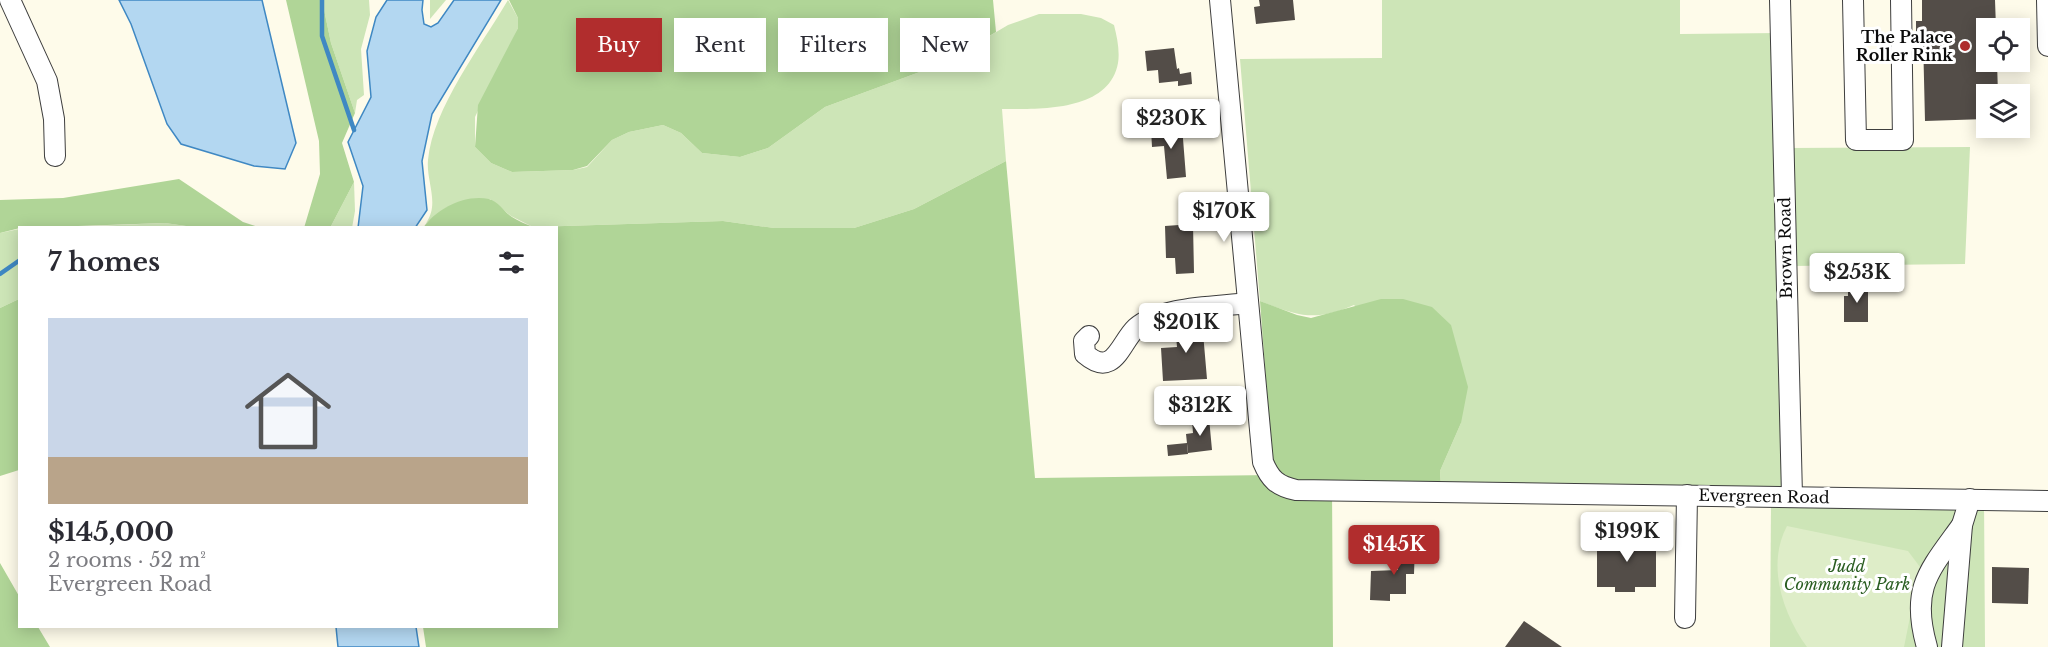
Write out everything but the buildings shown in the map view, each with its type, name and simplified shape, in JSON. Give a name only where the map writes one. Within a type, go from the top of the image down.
[{"type":"street","points":[[10,0],[47,81],[54,119],[55,156]]},
{"type":"street","points":[[1089,336],[1084,341],[1085,354],[1098,362],[1106,362],[1116,357],[1136,328],[1162,313],[1248,303],[1220,0]]},
{"type":"street","name":"Brown Road","points":[[1780,0],[1792,496]]},
{"type":"street","points":[[1853,0],[1856,140],[1903,140],[1901,0]]},
{"type":"street","points":[[2047,0],[2048,46]]},
{"type":"street","name":"Evergreen Road","points":[[1248,303],[1263,462],[1269,477],[1280,487],[1296,490],[2048,501]]},
{"type":"street","points":[[1685,618],[1687,495]]},
{"type":"street","points":[[1952,647],[1962,525],[1970,499]]},
{"type":"street","points":[[1927,647],[1919,611],[1925,580],[1962,525]]},
{"type":"green space","points":[[286,0],[322,0],[331,43],[355,113],[342,143],[354,182],[331,226],[305,226],[320,174],[319,141]]},
{"type":"green space","points":[[322,0],[369,0],[370,15],[361,49],[364,95],[357,100],[355,113],[331,43]]},
{"type":"green space","points":[[430,0],[446,0],[430,19]]},
{"type":"green space","points":[[508,0],[518,18],[518,28],[475,117],[475,147],[491,163],[512,172],[573,170],[587,167],[612,140],[629,132],[663,125],[681,133],[702,153],[740,157],[768,148],[825,107],[920,72],[990,72],[990,36],[1008,25],[1039,14],[1081,14],[1101,18],[1114,25],[1118,44],[1119,58],[1112,79],[1101,91],[1087,99],[1053,107],[1002,109],[1006,161],[914,209],[854,228],[774,228],[723,221],[531,226],[511,216],[490,199],[447,207],[426,223],[432,208],[428,160],[432,140],[448,99]]},
{"type":"green space","points":[[509,0],[993,0],[996,32],[990,36],[990,18],[900,18],[900,72],[920,72],[825,107],[768,148],[740,157],[702,153],[681,133],[663,125],[629,132],[612,140],[587,166],[573,170],[512,172],[491,163],[475,147],[478,105],[518,28],[518,18]]},
{"type":"green space","points":[[1382,0],[1680,0],[1680,34],[1787,33],[1789,148],[1970,147],[1965,264],[1792,266],[1799,491],[1984,496],[1985,647],[1955,647],[1961,507],[1441,488],[1440,471],[1461,423],[1354,305],[1328,314],[1307,315],[1260,301],[1240,59],[1382,58]]},
{"type":"green space","points":[[1006,161],[1035,478],[1273,475],[1260,301],[1311,318],[1381,299],[1403,299],[1432,307],[1451,325],[1468,387],[1461,423],[1440,471],[1441,488],[1332,487],[1333,647],[426,647],[423,628],[558,628],[558,226],[723,221],[774,228],[854,228],[914,209]]},
{"type":"green space","points":[[179,179],[243,222],[255,226],[186,226],[165,223],[18,226],[18,228],[0,233],[0,200],[63,198]]},
{"type":"green space","points":[[354,182],[355,211],[352,226],[331,226]]},
{"type":"green space","points":[[480,198],[493,200],[519,221],[531,226],[425,226],[436,214],[452,204]]},
{"type":"green space","points":[[165,223],[186,226],[94,226]]},
{"type":"green space","points":[[18,229],[18,299],[0,308],[0,233]]},
{"type":"green space","points":[[18,299],[18,470],[0,476],[0,308]]},
{"type":"green space","name":"Judd Community Park","points":[[1771,502],[1947,504],[1955,510],[1958,552],[1948,647],[1770,647]]},
{"type":"green space","points":[[1787,526],[1908,551],[1920,567],[1904,647],[1807,647],[1791,620],[1780,589],[1778,557]]},
{"type":"green space","points":[[0,563],[18,594],[18,628],[39,628],[50,647],[0,647]]},
{"type":"water","points":[[119,0],[262,0],[296,143],[285,169],[254,166],[181,144],[167,124],[131,24]]},
{"type":"water","points":[[387,0],[423,0],[424,24],[431,27],[438,23],[454,0],[501,0],[432,114],[422,161],[427,210],[416,226],[358,226],[363,186],[348,142],[371,97],[367,51],[376,17]]},
{"type":"water","points":[[336,628],[416,628],[419,647],[338,647]]},
{"type":"waterway","points":[[322,0],[322,36],[354,130]]},
{"type":"waterway","points":[[0,274],[18,261]]},
{"type":"place","name":"The Palace Roller Rink","points":[[1965,46]]}]
